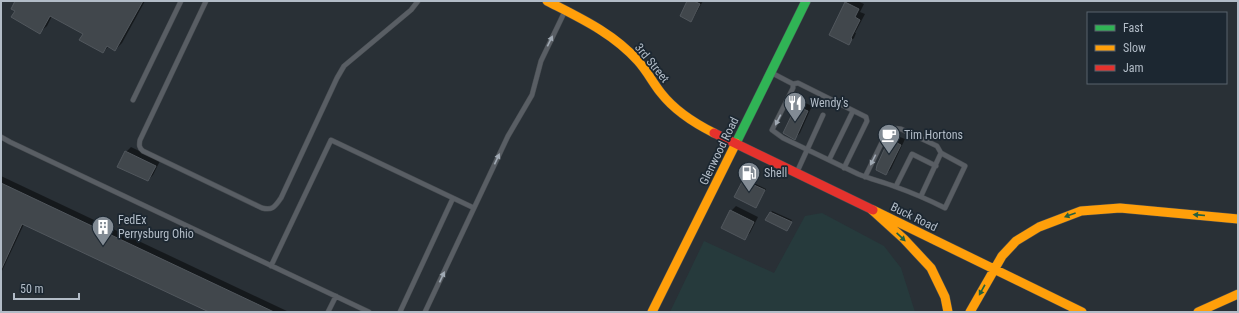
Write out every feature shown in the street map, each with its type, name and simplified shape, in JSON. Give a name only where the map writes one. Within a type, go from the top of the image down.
[{"type":"main road","name":"3rd Street","points":[[547,1],[598,28],[620,44],[638,61],[662,94],[681,113],[710,132],[735,144]]},
{"type":"main road","name":"Glenwood Road","points":[[652,312],[806,1]]},
{"type":"main road","name":"Buck Road","points":[[735,144],[1082,312]]},
{"type":"main road","points":[[970,312],[1002,256],[1016,241],[1039,227],[1081,211],[1120,208],[1238,219]]},
{"type":"main road","points":[[872,210],[904,239],[931,268],[945,297],[948,312]]},
{"type":"main road","points":[[1198,312],[1238,294]]},
{"type":"lane","points":[[133,100],[181,1]]},
{"type":"lane","points":[[206,1],[140,140],[140,148],[142,151],[150,155],[268,210],[272,208],[281,198],[344,66],[411,10],[418,1]]},
{"type":"lane","points":[[426,312],[508,136],[532,95],[541,60],[565,10]]},
{"type":"lane","points":[[771,73],[793,84],[798,83],[866,117],[867,121],[844,168]]},
{"type":"lane","points":[[793,84],[793,88],[772,130],[783,138],[844,168],[865,177],[896,186],[945,208],[965,166],[941,153],[937,146],[901,128],[891,128],[886,134],[865,177]]},
{"type":"lane","points":[[829,160],[853,110]]},
{"type":"lane","points":[[796,174],[823,115]]},
{"type":"lane","points":[[1,137],[369,312]]},
{"type":"lane","points":[[271,266],[331,140],[474,208]]},
{"type":"lane","points":[[921,196],[941,153]]},
{"type":"lane","points":[[896,186],[912,154],[936,166]]},
{"type":"lane","points":[[400,312],[453,198]]},
{"type":"lane","points":[[328,312],[336,296]]},
{"type":"green space","points":[[822,213],[884,246],[901,268],[915,312],[670,312],[704,241],[774,273],[805,216]]},
{"type":"building","points":[[15,1],[143,1],[115,51],[107,46],[103,53],[79,40],[83,34],[50,16],[40,34],[11,17],[15,11],[11,9]]},
{"type":"building","points":[[687,1],[694,1],[700,4],[691,22],[680,16]]},
{"type":"building","points":[[845,2],[859,9],[855,17],[860,20],[849,45],[829,35]]},
{"type":"building","name":"Wendy's","points":[[796,106],[808,111],[795,140],[783,133]]},
{"type":"building","name":"Tim Hortons","points":[[889,139],[901,145],[886,175],[876,170]]},
{"type":"building","points":[[125,151],[156,166],[148,181],[117,167]]},
{"type":"building","points":[[743,180],[765,190],[756,208],[734,197]]},
{"type":"building","name":"FedEx Perrysburg Ohio","points":[[1,183],[274,312],[209,312],[22,224],[1,270]]},
{"type":"building","points":[[730,210],[754,222],[745,240],[721,228]]},
{"type":"building","points":[[770,212],[792,222],[787,231],[765,220]]},
{"type":"traffic: fast","points":[[736,143],[806,1]]},
{"type":"traffic: slow","points":[[547,1],[596,27],[618,42],[638,61],[661,93],[672,105],[692,121],[714,133]]},
{"type":"traffic: slow","points":[[652,312],[736,143]]},
{"type":"traffic: slow","points":[[970,312],[1002,256],[1016,241],[1039,227],[1081,211],[1120,208],[1238,219]]},
{"type":"traffic: slow","points":[[872,210],[904,239],[931,268],[945,297],[948,312]]},
{"type":"traffic: slow","points":[[873,210],[1082,312]]},
{"type":"traffic: slow","points":[[1198,312],[1238,294]]},
{"type":"traffic: jam","points":[[714,133],[873,210]]},
{"type":"place","name":"Wendy's","points":[[795,122]]},
{"type":"place","name":"Tim Hortons","points":[[889,154]]},
{"type":"place","name":"Shell","points":[[749,192]]},
{"type":"place","name":"FedEx Perrysburg Ohio","points":[[103,246]]}]
